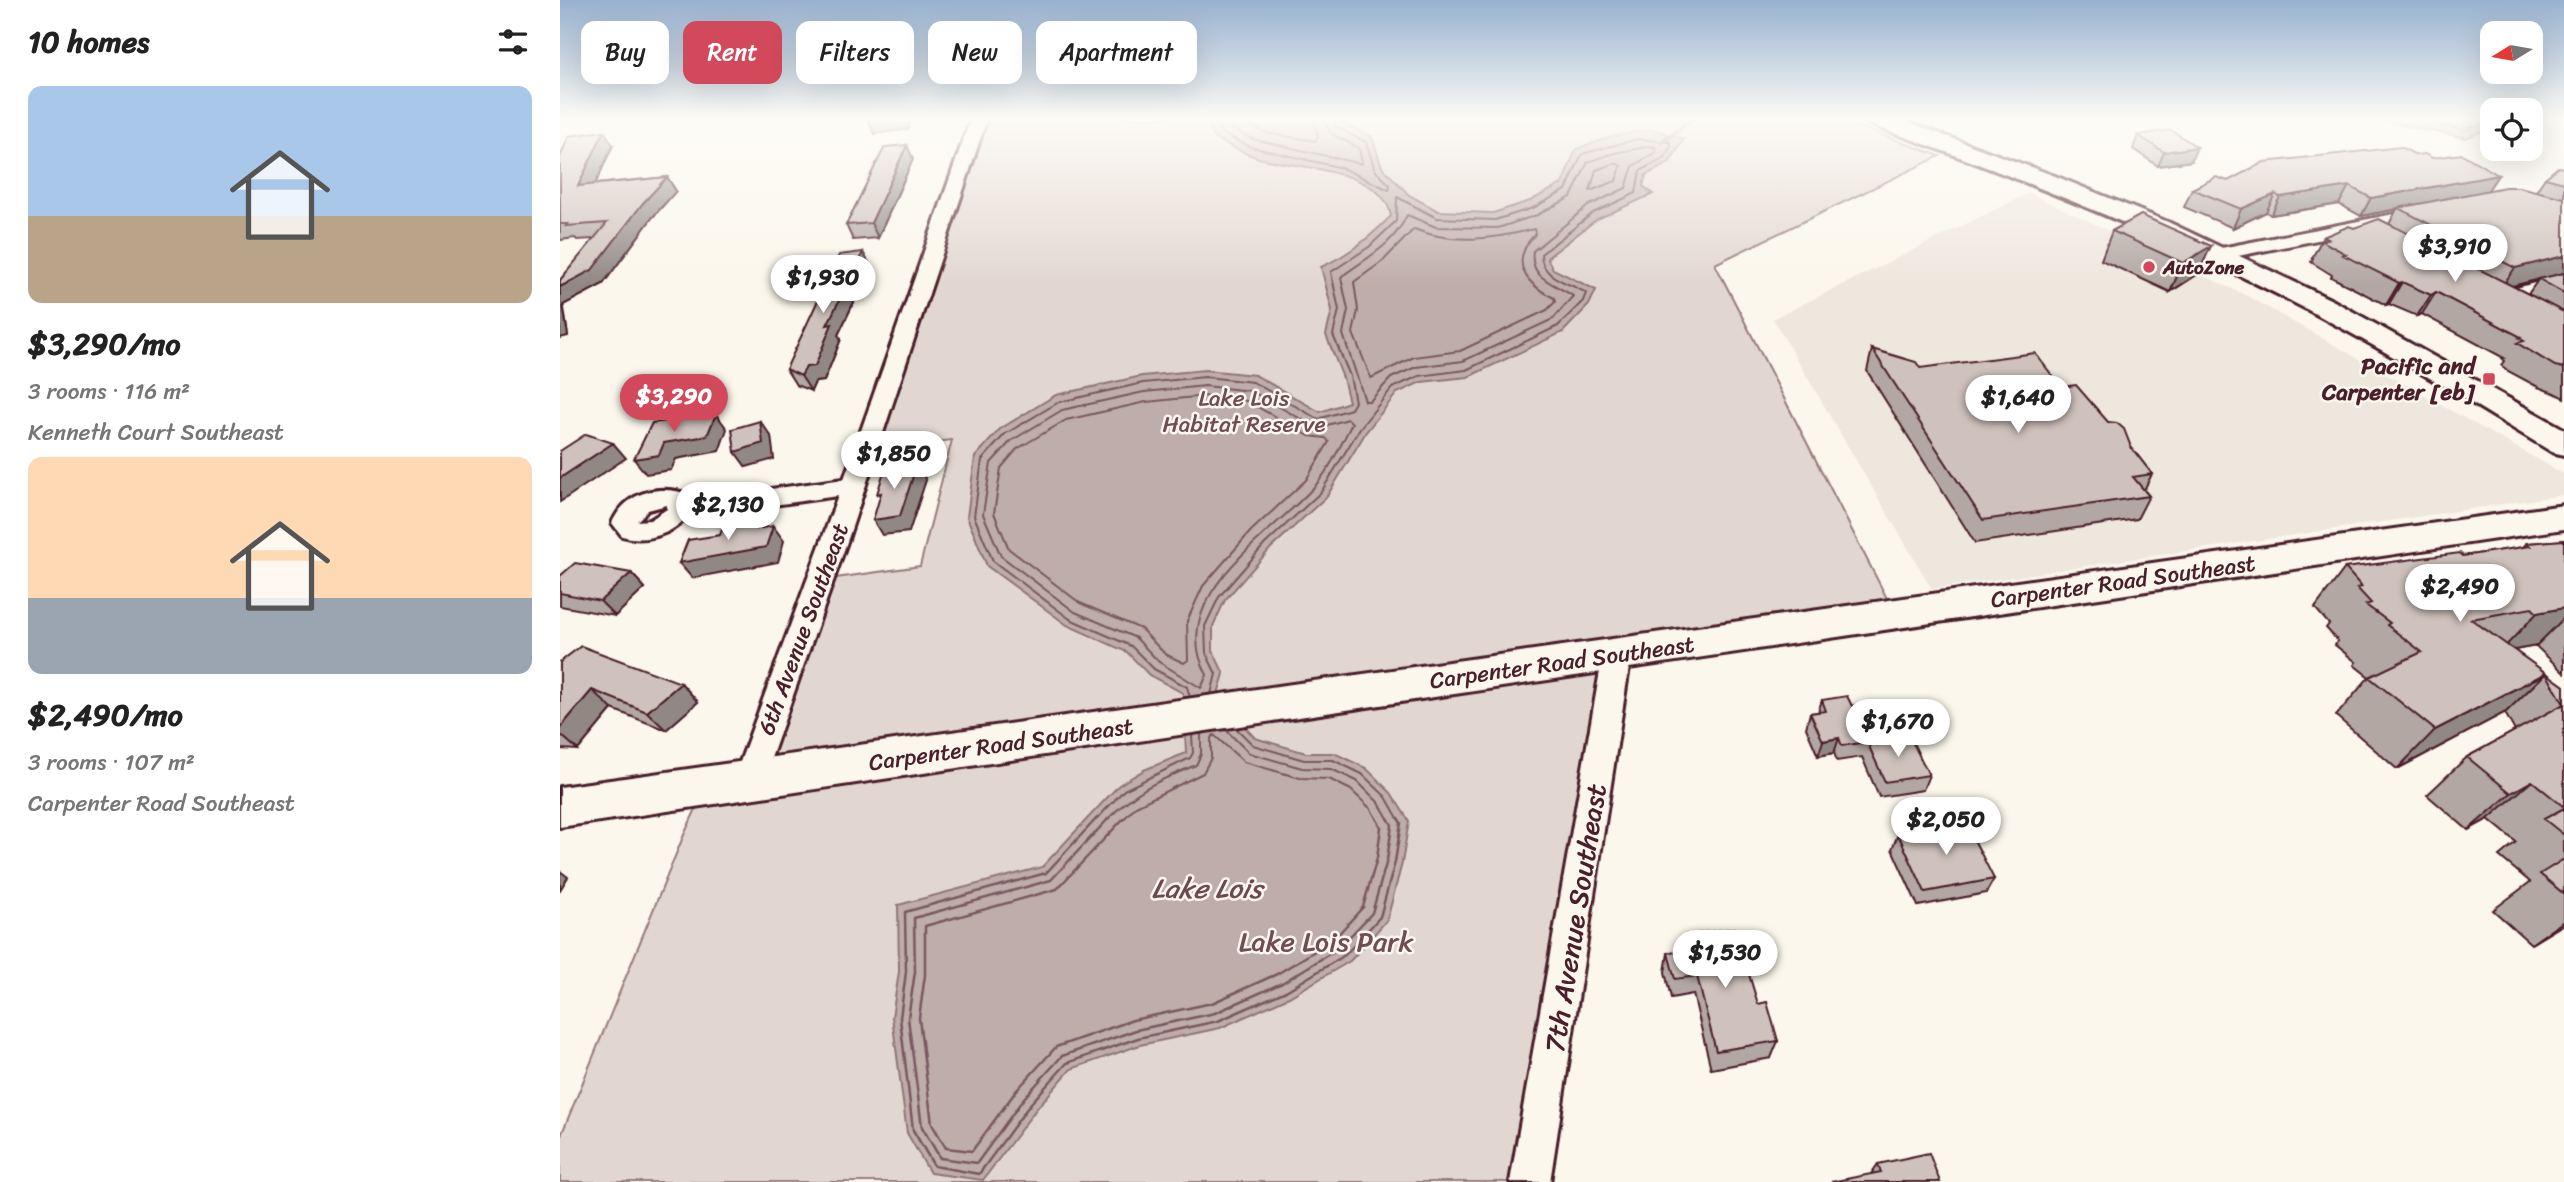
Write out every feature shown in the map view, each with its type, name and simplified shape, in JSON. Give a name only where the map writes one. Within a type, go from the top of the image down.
[{"type":"main road","points":[[2026,173],[2080,193],[2218,254],[2323,306],[2564,444]]},
{"type":"main road","name":"Carpenter Road Southeast","points":[[560,807],[2564,517]]},
{"type":"street","name":"6th Avenue Southeast","points":[[748,781],[960,173]]},
{"type":"street","points":[[2218,254],[2321,231],[2361,226],[2437,210]]},
{"type":"street","points":[[2361,226],[2384,238]]},
{"type":"street","points":[[2525,314],[2492,296],[2564,281]]},
{"type":"street","points":[[680,510],[853,486]]},
{"type":"street","name":"7th Avenue Southeast","points":[[1531,1182],[1617,654]]},
{"type":"shaded area","points":[[2029,193],[2247,296],[2564,474],[2564,495],[1932,589],[1773,319]]},
{"type":"green space","points":[[970,173],[1904,173],[1715,264],[1895,614],[1617,654],[1530,1182],[560,1182],[560,1138],[706,787],[764,770],[829,579],[920,566],[952,440],[874,450]]},
{"type":"water","name":"Lake Lois","points":[[1337,173],[1388,173],[1409,195],[1438,211],[1493,213],[1530,201],[1562,184],[1566,173],[1650,173],[1646,175],[1643,186],[1653,194],[1597,219],[1547,258],[1553,269],[1596,290],[1589,305],[1563,332],[1468,377],[1421,382],[1397,393],[1366,432],[1327,496],[1270,549],[1225,600],[1213,626],[1213,651],[1224,674],[1217,697],[1255,738],[1306,753],[1334,753],[1366,768],[1391,793],[1409,821],[1402,863],[1387,920],[1350,961],[1289,997],[1220,1028],[1140,1045],[1071,1069],[1037,1108],[983,1180],[930,1173],[907,1133],[892,1017],[899,972],[898,905],[1042,867],[1119,785],[1144,770],[1186,753],[1183,693],[1149,675],[1127,652],[1067,625],[987,566],[967,517],[975,457],[1000,429],[1056,395],[1142,376],[1205,370],[1255,375],[1320,412],[1349,402],[1343,378],[1326,335],[1332,310],[1321,267],[1359,245],[1391,216],[1385,200],[1373,188]]},
{"type":"building","points":[[560,173],[584,173],[578,186],[667,177],[643,203],[592,270],[560,287],[560,280],[607,223],[566,226],[568,224],[560,224]]},
{"type":"building","points":[[872,173],[894,173],[871,223],[846,225]]},
{"type":"building","points":[[2243,173],[2498,175],[2371,198],[2349,186],[2280,197],[2275,194],[2241,209],[2192,189],[2216,177],[2228,181]]},
{"type":"building","points":[[2551,173],[2564,173],[2564,183],[2545,178]]},
{"type":"building","points":[[2505,187],[2519,187],[2564,198],[2564,256],[2515,268],[2398,208]]},
{"type":"building","points":[[2141,215],[2211,246],[2183,263],[2112,231]]},
{"type":"building","points":[[2379,219],[2564,312],[2564,368],[2555,366],[2517,343],[2524,341],[2519,338],[2521,337],[2436,292],[2431,295],[2399,283],[2343,255],[2346,254],[2322,241],[2328,239],[2323,237],[2349,226],[2354,228]]},
{"type":"building","points":[[863,252],[827,325],[832,324],[815,366],[806,367],[801,376],[786,369],[839,255]]},
{"type":"building","points":[[2564,273],[2564,293],[2539,279]]},
{"type":"building","points":[[1872,349],[1916,362],[1920,368],[2035,353],[2061,387],[2076,385],[2108,422],[2117,423],[2124,429],[2131,447],[2152,474],[2133,477],[2149,496],[1983,520]]},
{"type":"building","points":[[716,414],[707,436],[664,443],[659,455],[634,459],[652,423]]},
{"type":"building","points":[[760,421],[763,443],[735,452],[732,429]]},
{"type":"building","points":[[586,434],[613,443],[560,478],[560,451]]},
{"type":"building","points":[[917,464],[900,516],[873,520],[885,468]]},
{"type":"building","points":[[760,521],[757,529],[773,526],[766,547],[679,563],[688,540],[720,535],[723,527]]},
{"type":"building","points":[[2564,540],[2564,608],[2537,613],[2532,608],[2471,619],[2546,673],[2435,730],[2369,677],[2422,652],[2366,605],[2371,603],[2357,588],[2362,587],[2345,568],[2460,553],[2463,556],[2530,546],[2527,543]]},
{"type":"building","points":[[575,563],[631,573],[600,601],[560,593],[560,576]]},
{"type":"building","points":[[581,646],[681,683],[647,712],[592,690],[560,728],[560,662]]},
{"type":"building","points":[[2546,673],[2564,686],[2564,704]]},
{"type":"building","points":[[1847,696],[1852,706],[1862,704],[1879,740],[1842,746],[1839,738],[1823,741],[1810,713],[1826,711],[1822,700]]},
{"type":"building","points":[[2564,704],[2564,807],[2532,781],[2511,793],[2467,757]]},
{"type":"building","points":[[1909,735],[1929,775],[1885,782],[1867,742]]},
{"type":"building","points":[[2564,808],[2564,835],[2544,819]]},
{"type":"building","points":[[1965,822],[1994,879],[1925,892],[1898,834]]},
{"type":"building","points":[[2564,859],[2564,894],[2540,874]]},
{"type":"building","points":[[1735,928],[1758,1004],[1767,1002],[1778,1041],[1716,1051],[1697,976],[1675,979],[1668,953],[1691,949],[1687,935]]},
{"type":"building","points":[[1929,1153],[1940,1182],[1831,1182],[1881,1172],[1878,1164]]},
{"type":"place","name":"AutoZone","points":[[2149,267]]},
{"type":"place","name":"Pacific and Carpenter [eb]","points":[[2489,379]]},
{"type":"park label","name":"Lake Lois Habitat Reserve","points":[[1244,411]]},
{"type":"park label","name":"Lake Lois Park","points":[[1326,941]]}]
